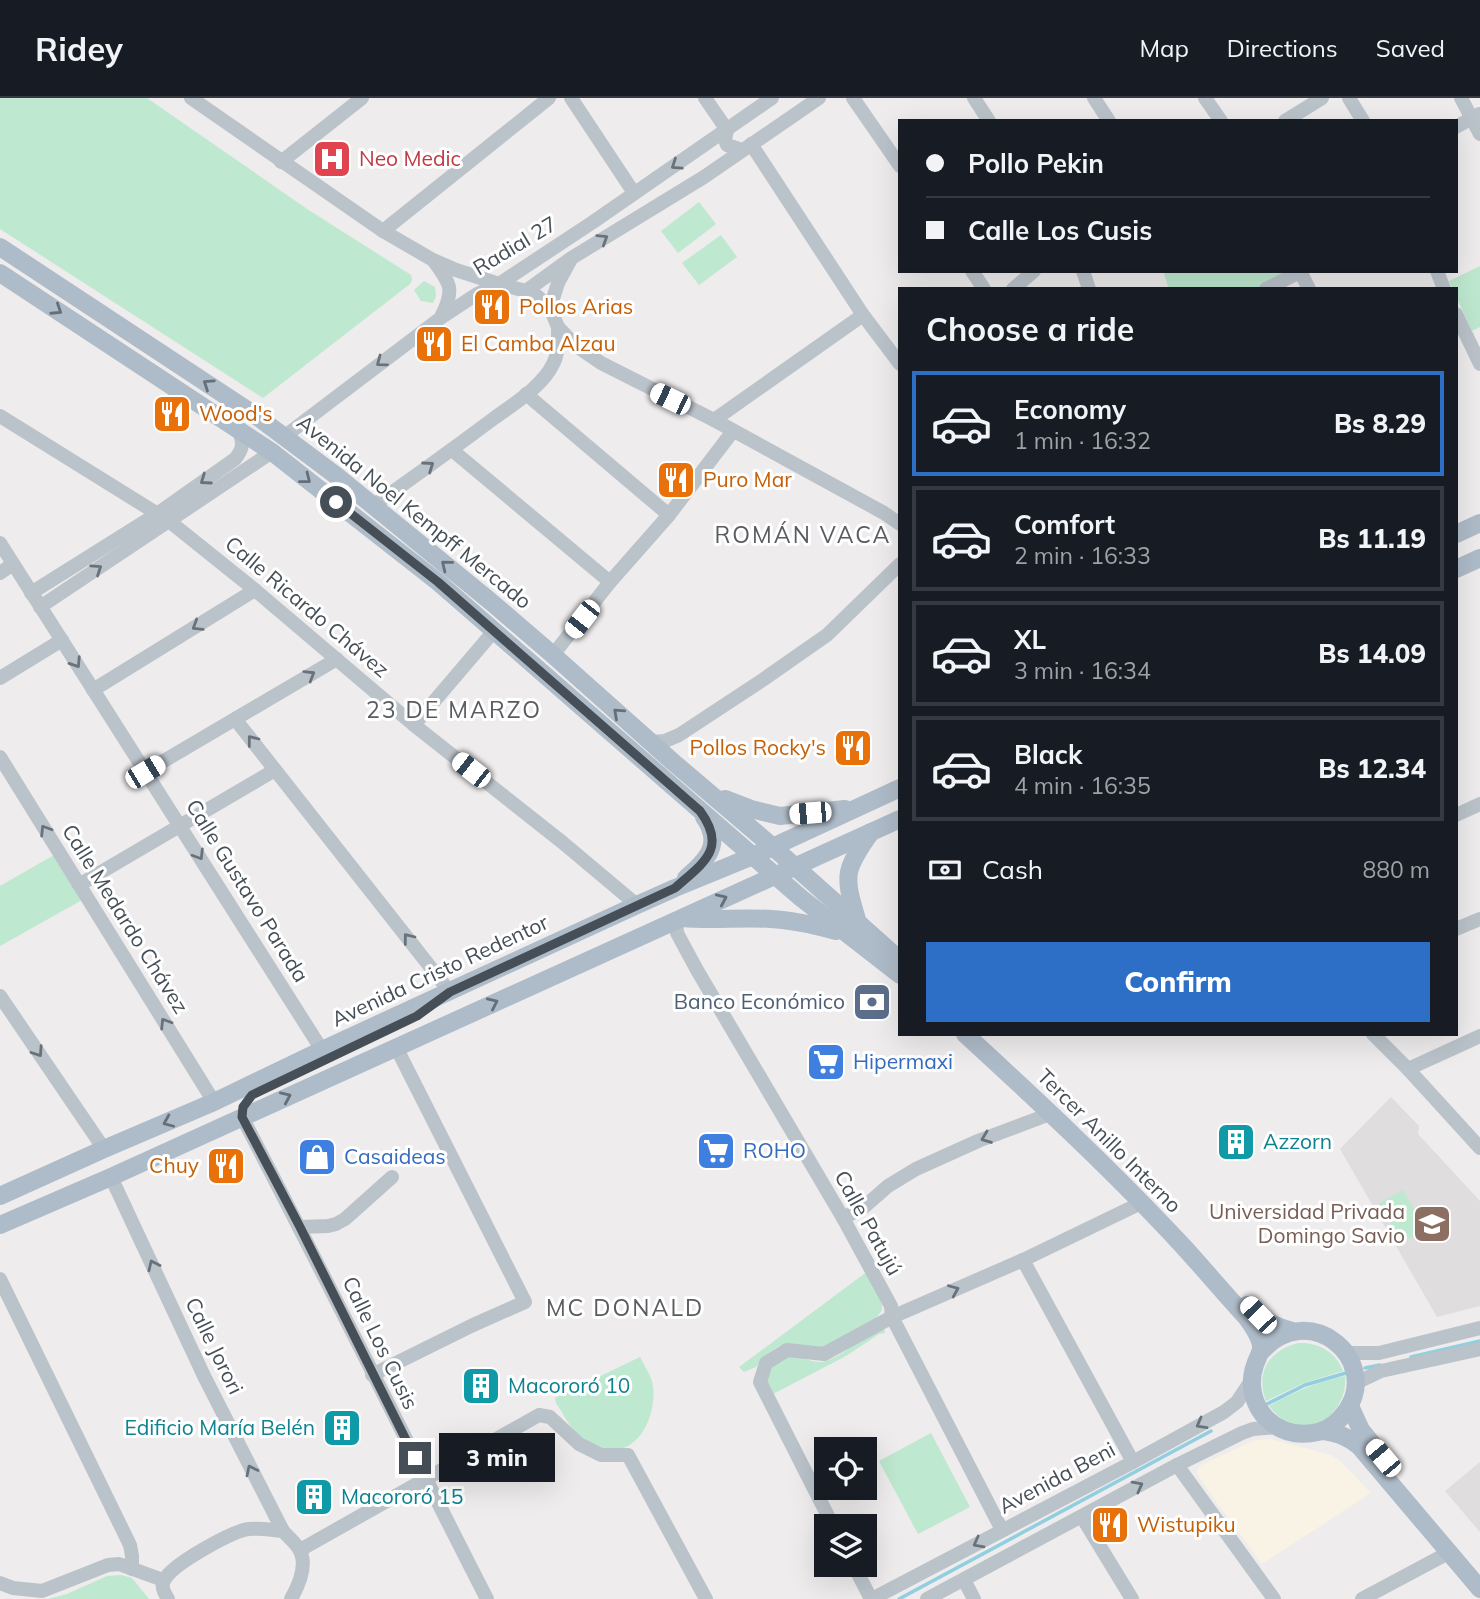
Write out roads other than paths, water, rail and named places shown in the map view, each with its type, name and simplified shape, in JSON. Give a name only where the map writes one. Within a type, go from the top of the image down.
[{"type":"main road","name":"Avenida Noel Kempff Mercado","points":[[0,247],[285,436],[374,505],[553,655],[773,847]]},
{"type":"main road","name":"Avenida Noel Kempff Mercado","points":[[2,280],[80,325],[272,452],[438,582],[753,856]]},
{"type":"main road","points":[[80,325],[91,307]]},
{"type":"main road","points":[[1458,533],[1480,523]]},
{"type":"main road","points":[[400,552],[412,537]]},
{"type":"main road","points":[[1458,568],[1480,558]]},
{"type":"main road","name":"Avenida Cristo Redentor","points":[[0,1196],[214,1102],[322,1049],[898,789]]},
{"type":"main road","points":[[707,790],[751,809],[780,816],[859,808]]},
{"type":"main road","points":[[675,888],[697,869],[710,853],[712,833],[700,811]]},
{"type":"main road","points":[[0,1225],[898,819]]},
{"type":"main road","points":[[851,928],[849,874],[852,863],[871,832]]},
{"type":"main road","points":[[773,847],[898,973]]},
{"type":"main road","points":[[753,856],[801,898],[898,959]]},
{"type":"main road","points":[[678,918],[774,919],[851,928]]},
{"type":"main road","points":[[249,1114],[243,1107],[252,1095],[417,1016],[450,992]]},
{"type":"main road","name":"Tercer Anillo Interno","points":[[967,1036],[1050,1114],[1181,1245],[1254,1327],[1261,1346],[1260,1353]]},
{"type":"main road","name":"Tercer Anillo Interno","points":[[980,1036],[1072,1125],[1258,1315],[1269,1324],[1292,1331]]},
{"type":"main road","points":[[35,1210],[67,1186],[206,1121],[214,1112],[214,1102]]},
{"type":"main road","points":[[1307,1330],[1336,1342],[1346,1353],[1353,1367],[1356,1383],[1354,1395],[1350,1406],[1334,1425],[1308,1434],[1292,1433],[1267,1419],[1258,1408],[1251,1381],[1254,1367],[1260,1353],[1279,1336],[1292,1331],[1307,1330]]},
{"type":"main road","points":[[1350,1406],[1367,1438],[1480,1576]]},
{"type":"main road","points":[[1322,1431],[1350,1438],[1359,1446],[1480,1589]]},
{"type":"street","points":[[191,98],[383,231],[433,260],[537,296],[550,308],[558,327],[575,345],[601,363],[733,430],[898,523]]},
{"type":"street","points":[[281,162],[362,98]]},
{"type":"street","points":[[383,231],[549,98]]},
{"type":"street","points":[[572,98],[634,193]]},
{"type":"street","points":[[705,98],[727,130],[727,145],[746,147],[898,361]]},
{"type":"street","name":"Radial 27","points":[[285,436],[442,317],[477,293],[499,284],[772,98]]},
{"type":"street","name":"Radial 27","points":[[526,290],[570,259],[714,170],[818,98]]},
{"type":"street","points":[[853,98],[898,163]]},
{"type":"street","points":[[974,98],[988,119]]},
{"type":"street","points":[[1094,98],[1108,119]]},
{"type":"street","points":[[1205,98],[1220,119]]},
{"type":"street","points":[[1288,119],[1322,98]]},
{"type":"street","points":[[1349,98],[1362,119]]},
{"type":"street","points":[[1461,98],[1476,116],[1480,134]]},
{"type":"street","points":[[1458,126],[1476,116]]},
{"type":"street","points":[[703,146],[718,154],[714,170]]},
{"type":"street","points":[[550,308],[570,259],[566,249],[580,230]]},
{"type":"street","points":[[433,260],[448,280],[449,302],[442,317]]},
{"type":"street","points":[[1015,287],[1032,273]]},
{"type":"street","points":[[1270,287],[1299,273]]},
{"type":"street","points":[[714,420],[863,314]]},
{"type":"street","points":[[1458,318],[1480,364]]},
{"type":"street","points":[[550,370],[558,348],[558,327]]},
{"type":"street","points":[[374,505],[526,394],[550,370],[570,357],[588,354]]},
{"type":"street","points":[[526,394],[669,515]]},
{"type":"street","name":"Calle Ricardo Chávez","points":[[0,416],[163,517],[637,905]]},
{"type":"street","points":[[40,607],[163,517],[235,459],[241,452],[243,443],[239,430]]},
{"type":"street","points":[[553,655],[610,582],[669,515],[733,430]]},
{"type":"street","points":[[452,450],[610,582]]},
{"type":"street","points":[[31,593],[272,452]]},
{"type":"street","name":"Calle Gustavo Parada","points":[[0,543],[322,1049]]},
{"type":"street","points":[[0,573],[13,564]]},
{"type":"street","points":[[651,742],[665,741],[678,735],[764,680],[827,635],[898,566]]},
{"type":"street","points":[[93,690],[255,590]]},
{"type":"street","points":[[414,725],[494,631]]},
{"type":"street","points":[[0,678],[62,640]]},
{"type":"street","points":[[145,772],[337,659]]},
{"type":"street","points":[[235,719],[450,992]]},
{"type":"street","points":[[673,762],[678,735]]},
{"type":"street","name":"Calle Medardo Chávez","points":[[0,757],[214,1102]]},
{"type":"street","points":[[79,885],[275,770]]},
{"type":"street","points":[[1458,814],[1480,804]]},
{"type":"street","name":"Calle Patujú","points":[[678,918],[676,927],[684,945],[891,1306],[892,1317],[1002,1530]]},
{"type":"street","points":[[1458,928],[1480,919]]},
{"type":"street","points":[[654,929],[672,936],[684,945]]},
{"type":"street","points":[[0,996],[104,1149]]},
{"type":"street","points":[[1375,1036],[1480,1148]]},
{"type":"street","points":[[1408,1069],[1480,1037]]},
{"type":"street","points":[[372,1375],[524,1302],[396,1047]]},
{"type":"street","name":"Calle Los Cusis","points":[[249,1114],[255,1143],[487,1599]]},
{"type":"street","points":[[842,1218],[864,1207],[888,1186],[916,1169],[978,1141],[1050,1114]]},
{"type":"street","name":"Calle Jorori","points":[[111,1177],[204,1376],[283,1531],[300,1550]]},
{"type":"street","points":[[300,1227],[337,1224],[393,1177]]},
{"type":"street","points":[[827,1514],[760,1382],[766,1363],[787,1350],[824,1354],[892,1317],[1023,1260],[1141,1203]]},
{"type":"street","points":[[1023,1260],[1133,1462]]},
{"type":"street","points":[[0,1279],[130,1545],[132,1569]]},
{"type":"street","points":[[1346,1353],[1379,1353],[1480,1328]]},
{"type":"street","points":[[1356,1383],[1381,1371],[1480,1349]]},
{"type":"street","name":"Avenida Beni","points":[[871,1599],[1224,1412],[1237,1402],[1251,1381]]},
{"type":"street","points":[[291,1599],[299,1583],[302,1565],[300,1550],[539,1416],[550,1417],[579,1444],[601,1455],[628,1455],[706,1599]]},
{"type":"street","points":[[927,1599],[1242,1433],[1253,1429],[1278,1427]]},
{"type":"street","points":[[1177,1465],[1274,1599]]},
{"type":"street","points":[[1082,1517],[1132,1599]]},
{"type":"street","points":[[168,1599],[163,1589],[163,1580],[174,1567],[231,1534],[248,1530],[283,1531]]},
{"type":"street","points":[[1362,1599],[1450,1552]]},
{"type":"street","points":[[0,1584],[42,1591],[108,1565],[119,1564],[163,1580]]},
{"type":"street","points":[[860,1577],[871,1599]]},
{"type":"street","points":[[964,1580],[974,1599]]},
{"type":"waterway","points":[[1411,1357],[1480,1341]]},
{"type":"waterway","points":[[1365,1368],[1380,1365]]},
{"type":"waterway","points":[[1267,1404],[1305,1385],[1346,1373]]},
{"type":"waterway","points":[[899,1599],[1211,1431]]},
{"type":"place","name":"Neo Medic","points":[[332,159]]},
{"type":"place","name":"Pollos Arias","points":[[492,307]]},
{"type":"place","name":"El Camba Alzau","points":[[434,344]]},
{"type":"place","name":"Wood's","points":[[172,414]]},
{"type":"place","name":"Puro Mar","points":[[676,480]]},
{"type":"place","name":"Pollos Rocky's","points":[[853,748]]},
{"type":"place","name":"Banco Económico","points":[[872,1002]]},
{"type":"place","name":"Hipermaxi","points":[[826,1062]]},
{"type":"place","name":"Azzorn","points":[[1236,1142]]},
{"type":"place","name":"ROHO","points":[[716,1151]]},
{"type":"place","name":"Casaideas","points":[[317,1157]]},
{"type":"place","name":"Chuy","points":[[226,1166]]},
{"type":"place","name":"Universidad Privada Domingo Savio","points":[[1432,1224]]},
{"type":"place","name":"Macororó 10","points":[[481,1386]]},
{"type":"place","name":"Edificio María Belén","points":[[342,1428]]},
{"type":"place","name":"Macororó 15","points":[[314,1497]]},
{"type":"place","name":"Wistupiku","points":[[1110,1525]]},
{"type":"district","name":"ROMÁN VACA","points":[[803,535]]},
{"type":"district","name":"23 DE MARZO","points":[[454,710]]},
{"type":"district","name":"MC DONALD","points":[[625,1308]]}]
